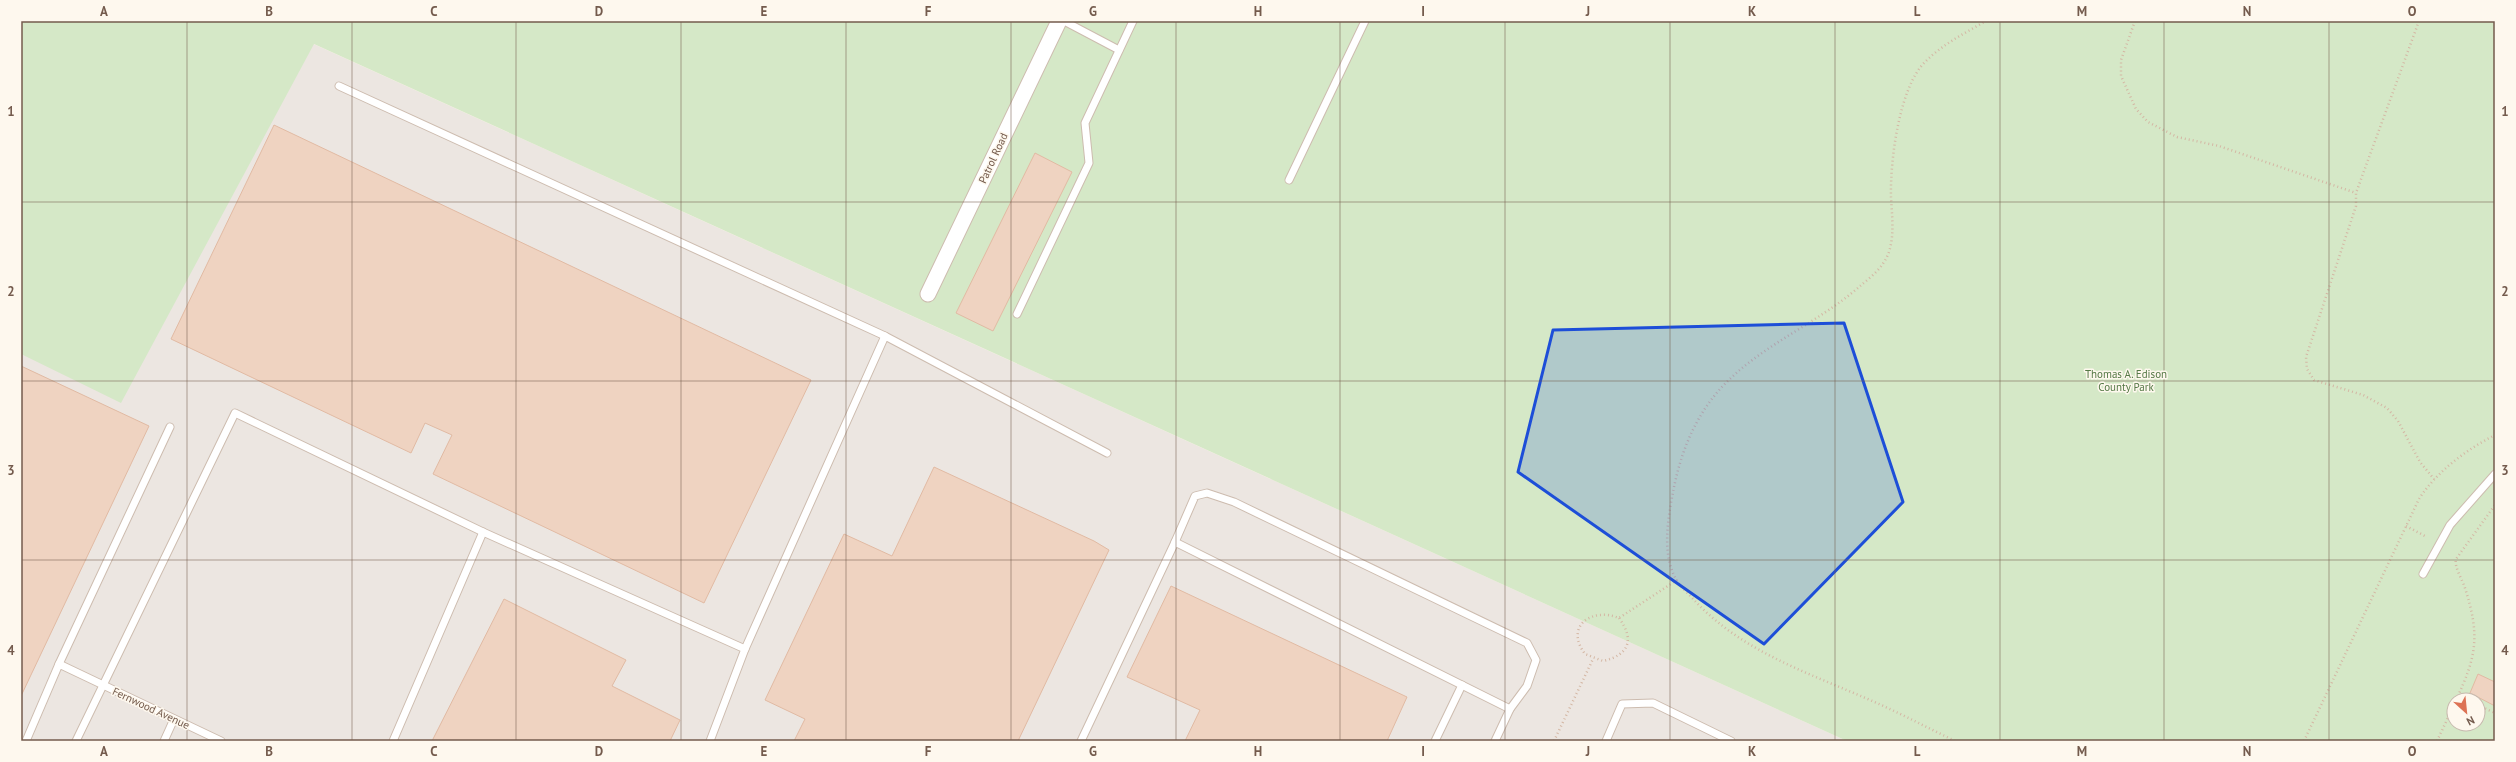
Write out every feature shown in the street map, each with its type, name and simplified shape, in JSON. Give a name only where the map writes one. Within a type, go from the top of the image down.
[{"type":"street","name":"Patrol Road","points":[[928,294],[1059,21]]},
{"type":"lane","points":[[1064,21],[1119,50]]},
{"type":"lane","points":[[1017,314],[1089,163],[1085,123],[1133,21]]},
{"type":"lane","points":[[1288,180],[1365,21]]},
{"type":"lane","points":[[339,86],[885,336],[1107,453]]},
{"type":"lane","points":[[710,741],[745,649],[885,336]]},
{"type":"lane","points":[[76,741],[235,413],[483,532],[745,649]]},
{"type":"lane","points":[[26,741],[59,664],[170,427]]},
{"type":"lane","points":[[2423,574],[2450,525],[2495,474]]},
{"type":"lane","points":[[1081,741],[1196,496],[1207,493],[1234,502],[1527,643],[1536,660],[1527,686],[1510,709],[1495,741]]},
{"type":"lane","points":[[393,741],[483,532]]},
{"type":"lane","points":[[1175,542],[1510,709]]},
{"type":"lane","name":"Fernwood Avenue","points":[[59,664],[221,741]]},
{"type":"lane","points":[[1435,741],[1462,685]]},
{"type":"lane","points":[[1606,741],[1622,704],[1653,703],[1731,741]]},
{"type":"lane","points":[[164,741],[174,719]]},
{"type":"path","points":[[1955,741],[1864,697],[1780,662],[1759,651],[1711,616],[1677,580],[1668,554],[1669,519],[1678,467],[1687,440],[1698,417],[1731,378],[1753,358],[1826,312],[1883,265],[1890,251],[1892,230],[1892,155],[1913,78],[1924,62],[1944,46],[1986,21]]},
{"type":"path","points":[[2135,21],[2121,60],[2121,76],[2136,109],[2148,122],[2176,137],[2219,146],[2356,193]]},
{"type":"path","points":[[2419,21],[2356,193],[2356,206],[2306,357],[2307,369],[2314,380],[2363,395],[2387,408],[2398,421],[2420,462],[2434,479]]},
{"type":"path","points":[[2304,741],[2419,499],[2434,479],[2471,448],[2495,435]]},
{"type":"path","points":[[2460,692],[2474,659],[2474,639],[2471,608],[2456,559],[2495,505]]},
{"type":"path","points":[[2406,526],[2425,536]]},
{"type":"path","points":[[1619,618],[1677,580]]},
{"type":"path","points":[[1610,614],[1619,618],[1629,634],[1627,645],[1622,653],[1603,662],[1593,658],[1580,647],[1577,637],[1579,628],[1585,619],[1592,616],[1610,614]]},
{"type":"path","points":[[1554,741],[1593,658]]},
{"type":"path","points":[[2437,741],[2446,722]]},
{"type":"highlighted area","points":[[1844,323],[1903,502],[1764,644],[1518,472],[1553,330]]},
{"type":"shaded area","points":[[21,21],[263,21],[1847,741],[21,741]]},
{"type":"green space","name":"Thomas A. Edison County Park","points":[[21,21],[2495,21],[2495,741],[1847,741],[314,44],[121,403],[21,354]]},
{"type":"building","points":[[274,125],[811,380],[704,603],[433,474],[452,435],[425,423],[411,453],[171,339]]},
{"type":"building","points":[[1035,153],[1072,172],[993,331],[956,313]]},
{"type":"building","points":[[21,366],[149,426],[21,696]]},
{"type":"building","points":[[934,467],[1094,541],[1109,550],[1018,741],[794,741],[805,719],[765,700],[844,534],[892,556]]},
{"type":"building","points":[[1171,586],[1407,697],[1387,741],[1185,741],[1200,710],[1127,677]]},
{"type":"building","points":[[504,599],[626,660],[612,686],[680,720],[670,741],[432,741]]},
{"type":"building","points":[[2478,674],[2495,682],[2495,706],[2486,701],[2486,692],[2470,692]]}]
